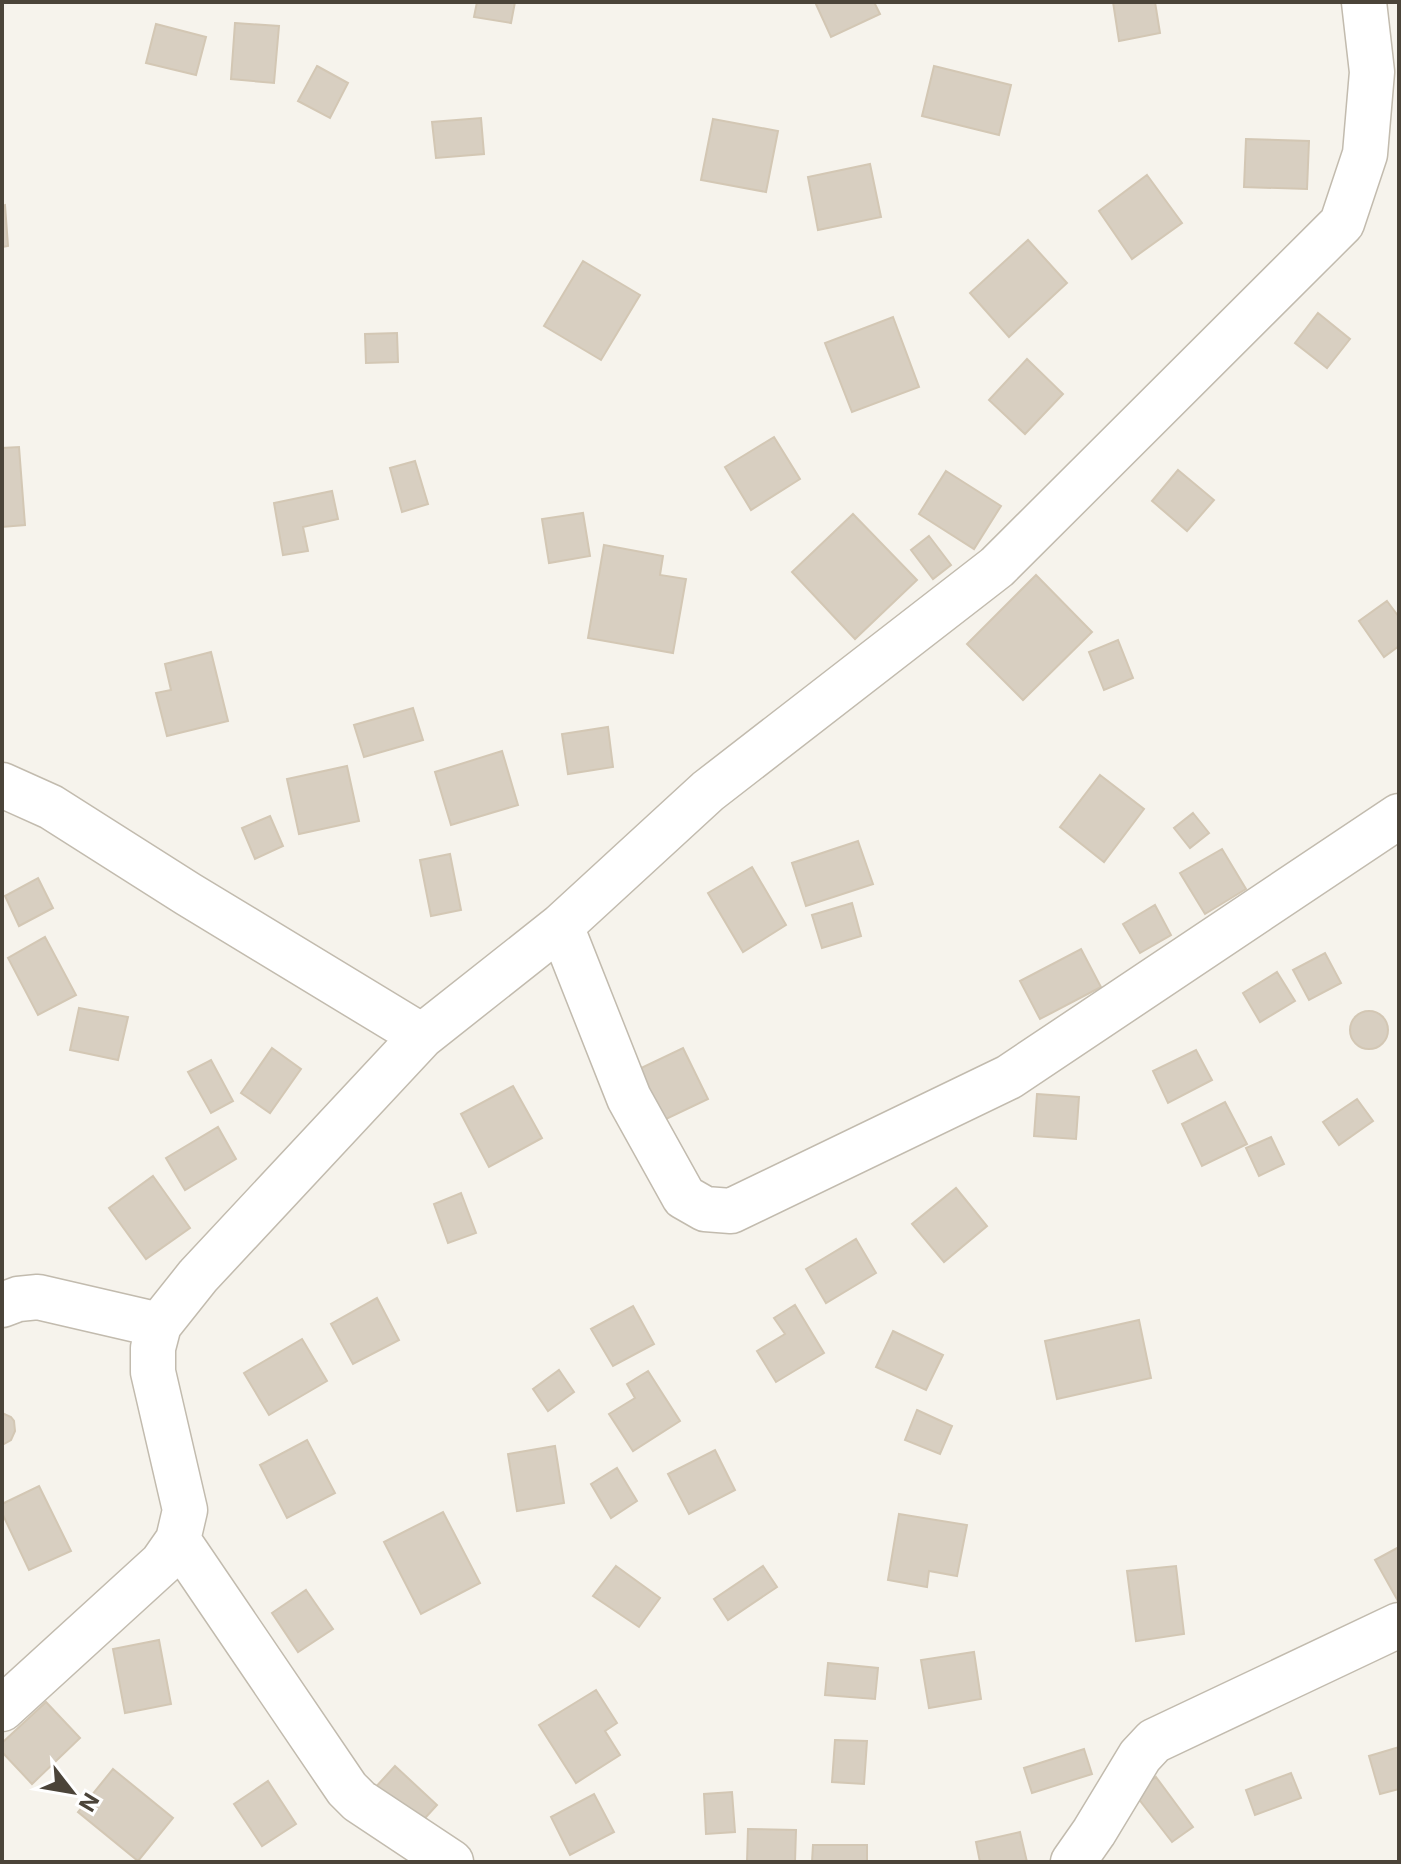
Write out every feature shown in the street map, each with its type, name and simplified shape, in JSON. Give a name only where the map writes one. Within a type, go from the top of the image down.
[{"type":"street","points":[[2,1709],[162,1563],[178,1540],[185,1510],[153,1372],[153,1348],[159,1325],[198,1276],[422,1036],[561,926],[708,791],[997,567],[1342,223],[1365,154],[1372,72],[1364,2]]},
{"type":"street","points":[[2,785],[51,807],[422,1036]]},
{"type":"street","points":[[561,926],[629,1098],[684,1197],[705,1209],[731,1211],[1009,1077],[1399,816]]},
{"type":"street","points":[[2,1305],[38,1297],[159,1325]]},
{"type":"street","points":[[178,1540],[347,1789],[359,1801],[451,1862]]},
{"type":"street","points":[[1073,1862],[1140,1756],[1154,1741],[1399,1625]]},
{"type":"building","points":[[477,2],[515,2],[511,23],[474,17]]},
{"type":"building","points":[[815,2],[874,2],[880,14],[831,37]]},
{"type":"building","points":[[1113,2],[1155,2],[1160,33],[1119,41]]},
{"type":"building","points":[[235,23],[279,26],[274,83],[231,79]]},
{"type":"building","points":[[156,24],[206,37],[196,75],[146,63]]},
{"type":"building","points":[[317,66],[348,83],[330,118],[298,101]]},
{"type":"building","points":[[934,66],[1011,85],[999,135],[922,116]]},
{"type":"building","points":[[481,118],[484,154],[436,158],[432,122]]},
{"type":"building","points":[[713,119],[778,131],[766,192],[701,180]]},
{"type":"building","points":[[1246,139],[1309,141],[1307,189],[1244,187]]},
{"type":"building","points":[[870,164],[881,217],[818,230],[808,177]]},
{"type":"building","points":[[1147,175],[1182,223],[1132,259],[1099,211]]},
{"type":"building","points":[[5,205],[8,246],[2,247],[2,206]]},
{"type":"building","points":[[1028,240],[1067,283],[1009,337],[970,293]]},
{"type":"building","points":[[583,261],[640,295],[601,360],[544,326]]},
{"type":"building","points":[[1318,313],[1350,339],[1327,368],[1295,343]]},
{"type":"building","points":[[893,317],[919,387],[852,412],[825,343]]},
{"type":"building","points":[[397,333],[398,362],[366,363],[365,334]]},
{"type":"building","points":[[1027,359],[1063,394],[1025,434],[989,400]]},
{"type":"building","points":[[774,437],[800,479],[751,510],[725,467]]},
{"type":"building","points":[[19,447],[25,525],[2,527],[2,448]]},
{"type":"building","points":[[415,461],[428,504],[402,512],[390,468]]},
{"type":"building","points":[[1178,470],[1214,500],[1187,531],[1152,501]]},
{"type":"building","points":[[946,471],[1001,506],[974,549],[919,514]]},
{"type":"building","points":[[332,491],[338,519],[303,527],[308,551],[283,555],[274,503]]},
{"type":"building","points":[[583,513],[590,556],[549,563],[542,519]]},
{"type":"building","points":[[853,514],[917,580],[855,639],[792,572]]},
{"type":"building","points":[[929,536],[951,565],[933,579],[911,550]]},
{"type":"building","points":[[604,545],[663,556],[660,575],[686,579],[673,653],[588,638]]},
{"type":"building","points":[[1036,575],[1092,632],[1023,700],[967,644]]},
{"type":"building","points":[[1387,601],[1399,617],[1399,646],[1384,657],[1359,621]]},
{"type":"building","points":[[1118,640],[1133,678],[1104,690],[1089,652]]},
{"type":"building","points":[[211,652],[228,721],[167,736],[156,693],[171,690],[165,664]]},
{"type":"building","points":[[413,708],[423,740],[364,757],[354,725]]},
{"type":"building","points":[[608,727],[613,767],[568,774],[562,734]]},
{"type":"building","points":[[502,751],[518,805],[451,825],[435,772]]},
{"type":"building","points":[[347,766],[359,821],[299,834],[287,779]]},
{"type":"building","points":[[1100,775],[1144,809],[1104,862],[1060,827]]},
{"type":"building","points":[[1193,813],[1209,833],[1190,848],[1174,828]]},
{"type":"building","points":[[270,816],[283,846],[255,859],[242,828]]},
{"type":"building","points":[[858,841],[873,884],[806,906],[792,863]]},
{"type":"building","points":[[1222,849],[1246,889],[1205,914],[1180,873]]},
{"type":"building","points":[[450,854],[461,910],[431,916],[420,860]]},
{"type":"building","points":[[752,867],[786,925],[743,952],[708,893]]},
{"type":"building","points":[[38,878],[53,908],[19,926],[5,896]]},
{"type":"building","points":[[852,903],[861,936],[822,948],[812,915]]},
{"type":"building","points":[[1155,905],[1171,935],[1140,953],[1123,924]]},
{"type":"building","points":[[45,937],[76,995],[38,1015],[8,958]]},
{"type":"building","points":[[1081,949],[1101,987],[1040,1019],[1020,981]]},
{"type":"building","points":[[1325,953],[1341,983],[1309,1000],[1293,970]]},
{"type":"building","points":[[1277,972],[1295,1001],[1260,1022],[1243,993]]},
{"type":"building","points":[[79,1008],[128,1017],[118,1060],[70,1050]]},
{"type":"building","points":[[1369,1011],[1383,1016],[1388,1030],[1383,1044],[1369,1049],[1355,1044],[1350,1030],[1355,1016]]},
{"type":"building","points":[[272,1048],[301,1069],[270,1113],[241,1093]]},
{"type":"building","points":[[683,1048],[708,1099],[662,1121],[637,1070]]},
{"type":"building","points":[[1196,1050],[1212,1080],[1168,1103],[1153,1071]]},
{"type":"building","points":[[211,1060],[233,1101],[211,1113],[188,1072]]},
{"type":"building","points":[[513,1086],[542,1138],[489,1167],[461,1114]]},
{"type":"building","points":[[1037,1094],[1079,1097],[1076,1139],[1034,1136]]},
{"type":"building","points":[[1357,1099],[1373,1121],[1339,1145],[1323,1122]]},
{"type":"building","points":[[1225,1102],[1247,1144],[1202,1166],[1182,1124]]},
{"type":"building","points":[[218,1127],[236,1159],[185,1190],[166,1158]]},
{"type":"building","points":[[1271,1137],[1284,1164],[1259,1176],[1246,1148]]},
{"type":"building","points":[[153,1176],[190,1228],[146,1259],[109,1208]]},
{"type":"building","points":[[956,1188],[987,1226],[944,1262],[912,1224]]},
{"type":"building","points":[[461,1193],[476,1233],[448,1243],[434,1204]]},
{"type":"building","points":[[856,1239],[876,1273],[826,1303],[806,1269]]},
{"type":"building","points":[[377,1298],[399,1340],[353,1364],[331,1324]]},
{"type":"building","points":[[795,1305],[824,1353],[776,1382],[757,1351],[785,1334],[774,1318]]},
{"type":"building","points":[[633,1306],[654,1344],[613,1366],[591,1329]]},
{"type":"building","points":[[1139,1320],[1151,1378],[1057,1399],[1045,1341]]},
{"type":"building","points":[[893,1331],[943,1355],[926,1390],[876,1367]]},
{"type":"building","points":[[302,1339],[327,1381],[269,1415],[244,1373]]},
{"type":"building","points":[[559,1370],[574,1392],[548,1411],[533,1389]]},
{"type":"building","points":[[648,1371],[680,1421],[633,1451],[609,1414],[635,1398],[627,1384]]},
{"type":"building","points":[[917,1410],[952,1426],[940,1454],[905,1440]]},
{"type":"building","points":[[2,1413],[14,1421],[15,1431],[11,1440],[2,1445]]},
{"type":"building","points":[[307,1440],[335,1493],[287,1518],[260,1465]]},
{"type":"building","points":[[555,1446],[564,1503],[517,1511],[508,1454]]},
{"type":"building","points":[[715,1450],[735,1490],[689,1514],[668,1474]]},
{"type":"building","points":[[617,1468],[637,1501],[611,1518],[591,1484]]},
{"type":"building","points":[[39,1486],[71,1551],[29,1570],[2,1513],[2,1504]]},
{"type":"building","points":[[443,1512],[480,1583],[421,1614],[384,1542]]},
{"type":"building","points":[[899,1514],[967,1525],[957,1576],[929,1571],[927,1587],[888,1580]]},
{"type":"building","points":[[1399,1547],[1399,1601],[1398,1601],[1375,1560]]},
{"type":"building","points":[[616,1566],[660,1598],[639,1627],[593,1596]]},
{"type":"building","points":[[763,1566],[777,1587],[728,1620],[714,1599]]},
{"type":"building","points":[[1176,1566],[1184,1634],[1136,1641],[1127,1571]]},
{"type":"building","points":[[306,1590],[333,1629],[298,1652],[272,1613]]},
{"type":"building","points":[[159,1640],[171,1704],[125,1713],[113,1649]]},
{"type":"building","points":[[974,1652],[981,1699],[929,1708],[921,1660]]},
{"type":"building","points":[[828,1663],[878,1668],[875,1699],[825,1695]]},
{"type":"building","points":[[596,1690],[617,1723],[605,1731],[620,1755],[576,1783],[539,1725]]},
{"type":"building","points":[[46,1702],[80,1738],[32,1784],[2,1752],[2,1743]]},
{"type":"building","points":[[835,1740],[867,1741],[864,1784],[832,1782]]},
{"type":"building","points":[[1399,1747],[1399,1789],[1380,1794],[1369,1756]]},
{"type":"building","points":[[1084,1749],[1092,1774],[1032,1793],[1024,1768]]},
{"type":"building","points":[[395,1766],[437,1805],[415,1829],[373,1790]]},
{"type":"building","points":[[113,1769],[173,1818],[138,1861],[78,1812]]},
{"type":"building","points":[[1291,1773],[1301,1798],[1255,1815],[1246,1790]]},
{"type":"building","points":[[1156,1777],[1193,1827],[1172,1842],[1134,1793]]},
{"type":"building","points":[[268,1781],[296,1824],[262,1846],[234,1804]]},
{"type":"building","points":[[732,1792],[735,1832],[706,1834],[704,1794]]},
{"type":"building","points":[[594,1794],[614,1832],[570,1855],[551,1817]]},
{"type":"building","points":[[748,1829],[796,1830],[795,1862],[747,1862]]},
{"type":"building","points":[[1020,1832],[1027,1862],[980,1862],[976,1842]]},
{"type":"building","points":[[813,1845],[867,1845],[867,1862],[812,1862]]}]
